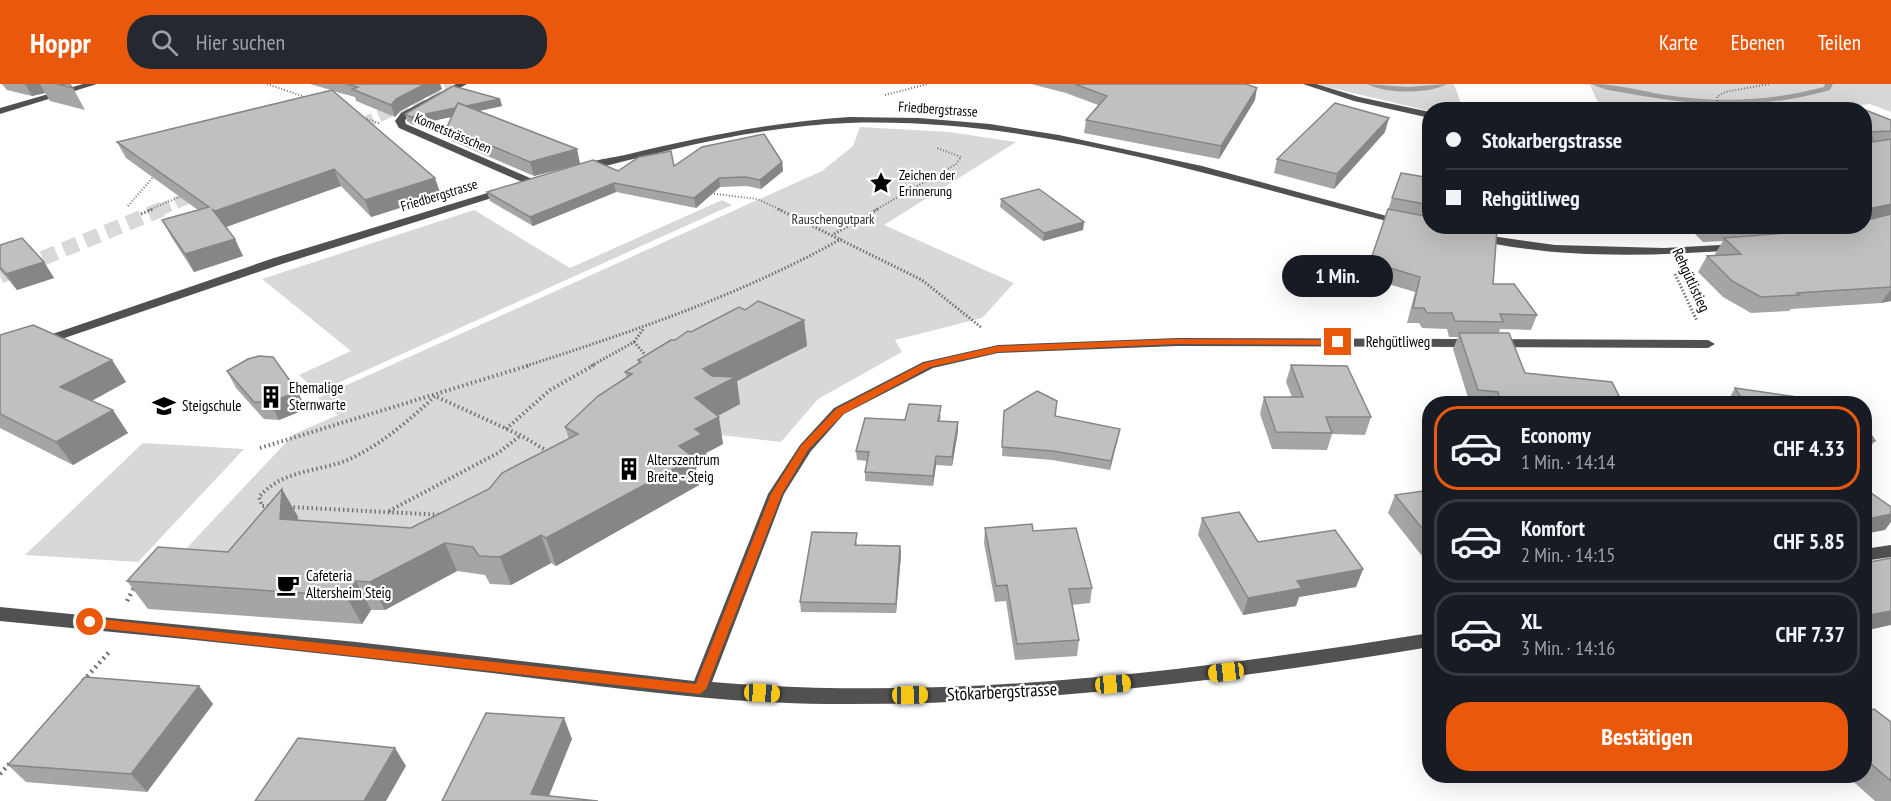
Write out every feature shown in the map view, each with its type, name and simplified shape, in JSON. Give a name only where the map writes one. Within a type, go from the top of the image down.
[{"type":"street","points":[[0,111],[93,84]]},
{"type":"street","name":"Kometsträsschen","points":[[463,84],[404,115],[400,121],[402,126],[538,181]]},
{"type":"street","points":[[1307,84],[1357,99],[1422,113]]},
{"type":"street","name":"Friedbergstrasse","points":[[573,171],[713,135],[758,128],[848,120],[937,123],[1013,131],[1126,152],[1414,225]]},
{"type":"street","name":"Friedbergstrasse","points":[[0,356],[278,261],[538,181]]},
{"type":"street","points":[[1461,234],[1555,248],[1664,252],[1755,246]]},
{"type":"street","name":"Rehgütliweg","points":[[700,689],[776,494],[805,448],[840,411],[928,365],[998,349],[1177,342],[1708,344]]},
{"type":"street","points":[[1872,554],[1891,550]]},
{"type":"street","name":"Stokarbergstrasse","points":[[0,614],[133,626],[700,689],[824,696],[996,694],[1234,671],[1422,641]]},
{"type":"path","points":[[267,84],[309,99]]},
{"type":"path","points":[[882,97],[928,84]]},
{"type":"path","points":[[1717,102],[1717,97],[1725,92],[1769,84]]},
{"type":"path","points":[[352,114],[402,126]]},
{"type":"path","points":[[353,121],[363,117]]},
{"type":"path","points":[[833,235],[956,164],[961,157],[936,147]]},
{"type":"path","points":[[128,206],[163,168]]},
{"type":"path","points":[[141,214],[193,190]]},
{"type":"path","points":[[706,192],[757,199],[922,280],[979,324],[998,349]]},
{"type":"path","points":[[260,448],[435,396],[644,328],[784,272],[841,239]]},
{"type":"path","name":"Rehgütlistieg","points":[[1664,252],[1708,344]]},
{"type":"path","points":[[506,429],[550,390],[634,342],[644,328]]},
{"type":"path","points":[[634,342],[655,367]]},
{"type":"path","points":[[435,396],[520,435],[550,453]]},
{"type":"path","points":[[435,396],[418,413],[353,457],[327,468],[291,473],[267,484],[259,497],[262,506],[440,513],[450,518]]},
{"type":"path","points":[[388,511],[498,453],[520,435]]},
{"type":"path","points":[[78,687],[133,626]]},
{"type":"path","points":[[0,774],[16,756]]},
{"type":"green space","points":[[1315,84],[1454,84],[1460,102],[1422,102],[1422,109]]},
{"type":"green space","points":[[1581,84],[1891,84],[1891,112],[1872,105],[1872,102],[1598,102],[1590,85]]},
{"type":"green space","name":"Rauschengutpark","points":[[860,127],[949,132],[1016,142],[884,225],[1014,283],[982,318],[895,340],[902,352],[818,399],[781,442],[711,434],[708,396],[762,327],[500,517],[165,571],[294,434],[338,415],[318,398],[822,171],[853,146]]},
{"type":"green space","points":[[722,200],[732,205],[318,392],[299,375],[351,351],[262,279],[474,210],[570,268]]},
{"type":"green space","points":[[143,443],[244,449],[138,562],[25,555]]},
{"type":"building","points":[[57,84],[69,84],[73,88]]},
{"type":"building","points":[[346,84],[425,84],[396,99],[391,105],[352,89],[358,87]]},
{"type":"building","points":[[1075,84],[1246,84],[1257,88],[1221,146],[1086,120],[1107,96]]},
{"type":"building","points":[[453,86],[500,99],[466,106],[458,103],[455,108],[411,117],[405,114]]},
{"type":"building","points":[[332,90],[435,178],[365,200],[334,169],[215,211],[212,209],[235,239],[185,254],[162,220],[209,207],[117,142]]},
{"type":"building","points":[[458,103],[577,149],[530,162],[447,127]]},
{"type":"building","points":[[1335,103],[1389,118],[1337,174],[1277,159]]},
{"type":"building","points":[[1872,113],[1891,120],[1891,131],[1872,132]]},
{"type":"building","points":[[764,134],[782,162],[760,180],[746,177],[719,178],[694,198],[614,183],[530,217],[487,192],[593,160],[618,171],[639,157],[671,151],[674,166],[702,147]]},
{"type":"building","points":[[1872,137],[1873,142],[1891,139],[1891,204],[1872,208]]},
{"type":"building","points":[[1401,173],[1422,177],[1422,204],[1392,198]]},
{"type":"building","points":[[1039,189],[1084,222],[1044,233],[1001,199]]},
{"type":"building","points":[[1388,209],[1422,215],[1422,234],[1497,234],[1493,284],[1514,284],[1537,315],[1500,314],[1503,322],[1455,321],[1452,313],[1427,313],[1424,308],[1413,308],[1420,277],[1370,262]]},
{"type":"building","points":[[1891,214],[1891,287],[1761,297],[1732,281],[1707,256],[1741,254],[1724,238],[1774,234],[1872,234],[1872,219]]},
{"type":"building","points":[[22,238],[44,262],[6,274],[0,267],[0,245]]},
{"type":"building","points":[[758,301],[804,320],[703,369],[712,376],[736,377],[695,398],[719,417],[695,429],[702,434],[679,446],[694,458],[546,538],[541,535],[500,557],[479,556],[473,547],[445,543],[370,582],[356,581],[346,596],[127,581],[158,547],[228,552],[282,489],[280,519],[411,528],[489,489],[502,473],[578,434],[565,427],[598,396],[632,374],[625,372],[641,362],[638,360],[688,331],[691,332],[739,307],[745,310]]},
{"type":"building","points":[[33,325],[112,360],[60,387],[113,410],[56,442],[0,414],[0,335]]},
{"type":"building","points":[[1459,333],[1509,333],[1525,373],[1612,382],[1619,396],[1499,396],[1498,392],[1478,390]]},
{"type":"building","points":[[259,356],[273,357],[298,392],[270,402],[254,402],[227,371],[248,359]]},
{"type":"building","points":[[1291,365],[1347,366],[1371,417],[1326,417],[1332,433],[1276,432],[1264,397],[1303,397]]},
{"type":"building","points":[[1735,388],[1790,396],[1740,396]]},
{"type":"building","points":[[1037,391],[1057,401],[1055,416],[1120,429],[1111,461],[1053,451],[1002,447],[1004,411]]},
{"type":"building","points":[[909,404],[941,406],[938,421],[958,422],[952,457],[936,456],[933,476],[865,472],[869,452],[856,451],[865,418],[905,420]]},
{"type":"building","points":[[1422,491],[1422,528],[1395,495]]},
{"type":"building","points":[[1872,494],[1891,507],[1891,514],[1872,518]]},
{"type":"building","points":[[1239,512],[1258,542],[1335,530],[1363,569],[1297,581],[1302,588],[1248,598],[1202,518]]},
{"type":"building","points":[[1032,524],[1033,531],[1076,528],[1092,588],[1069,589],[1079,640],[1017,644],[1007,585],[996,586],[985,528]]},
{"type":"building","points":[[812,532],[857,533],[855,545],[900,546],[896,604],[800,602]]},
{"type":"building","points":[[1891,558],[1891,611],[1872,615],[1872,562]]},
{"type":"building","points":[[85,677],[199,686],[131,774],[8,765]]},
{"type":"building","points":[[1872,710],[1891,722],[1891,781],[1872,765]]},
{"type":"building","points":[[486,713],[564,718],[531,794],[598,801],[442,801]]},
{"type":"building","points":[[298,738],[395,748],[364,801],[255,801]]},
{"type":"waterway","points":[[1371,84],[1407,89],[1443,84]]},
{"type":"waterway","points":[[1596,84],[1682,100],[1712,102]]},
{"type":"waterway","points":[[1756,102],[1798,96],[1827,88],[1829,84]]},
{"type":"tunnel","points":[[346,131],[451,84]]},
{"type":"tunnel","points":[[159,210],[205,191]]},
{"type":"tunnel","points":[[0,276],[162,209]]},
{"type":"place","name":"Zeichen der Erinnerung","points":[[881,183]]},
{"type":"place","name":"Ehemalige Sternwarte","points":[[271,397]]},
{"type":"place","name":"Steigschule","points":[[164,406]]},
{"type":"place","name":"Alterszentrum Breite - Steig","points":[[629,469]]},
{"type":"place","name":"Cafeteria Altersheim Steig","points":[[288,585]]},
{"type":"route","points":[[90,622],[700,689],[776,494],[805,448],[840,411],[928,365],[998,349],[1177,342],[1338,342]]}]
